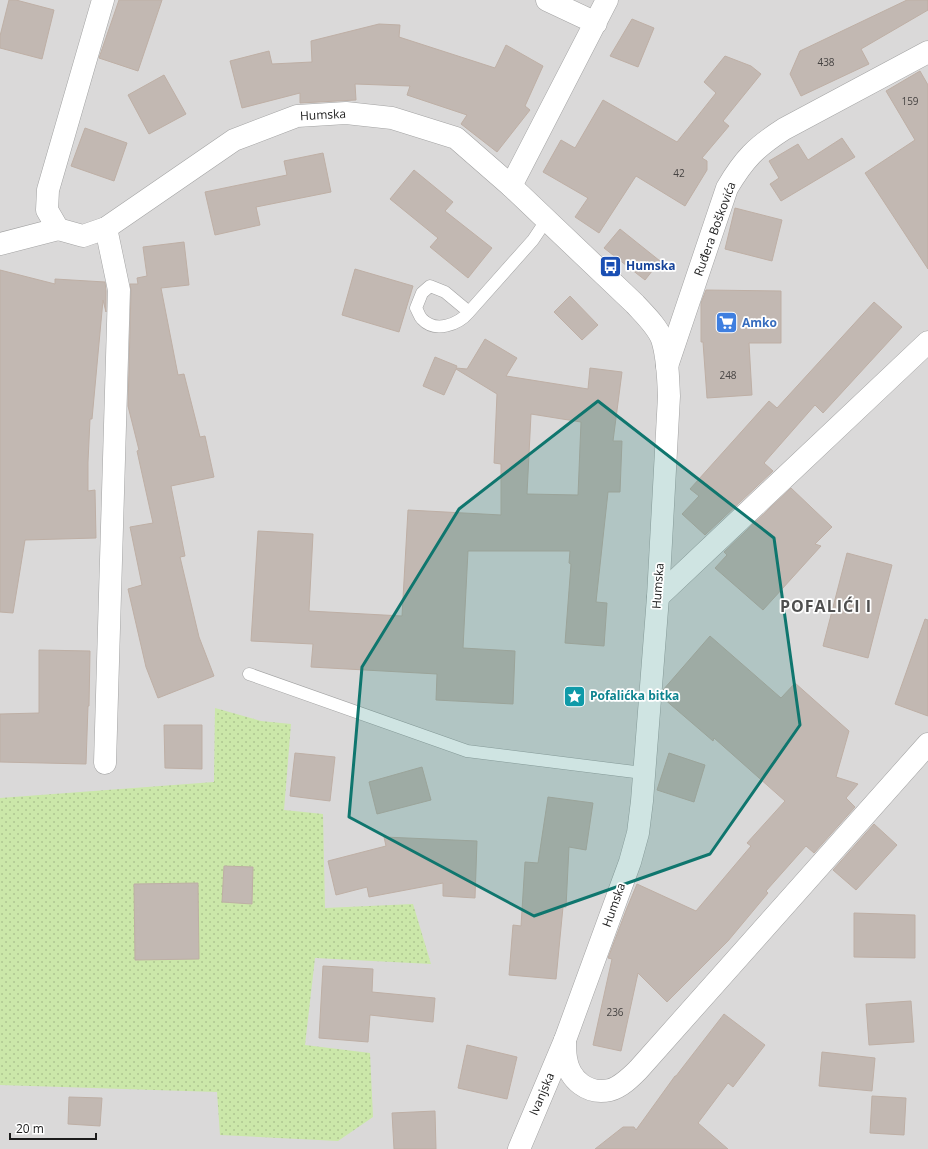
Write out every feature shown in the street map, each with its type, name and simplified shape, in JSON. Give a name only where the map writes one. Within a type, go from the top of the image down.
[{"type":"street","points":[[0,244],[58,229],[47,210],[48,190],[103,0]]},
{"type":"street","points":[[547,0],[596,23]]},
{"type":"street","points":[[511,186],[607,0]]},
{"type":"street","name":"Ruđera Boškovića","points":[[667,366],[727,188],[739,168],[751,154],[784,129],[928,52]]},
{"type":"street","name":"Humska","points":[[58,229],[83,236],[106,228],[234,140],[297,116],[346,113],[392,118],[456,138],[547,219],[635,304],[662,338],[667,366],[669,396],[658,597],[642,801],[638,833],[630,862],[565,1040],[566,1060],[572,1074],[582,1086],[595,1090],[611,1090],[626,1082],[928,744]]},
{"type":"street","points":[[105,763],[118,290],[106,228]]},
{"type":"street","points":[[658,597],[928,342]]},
{"type":"street","name":"Ivanjska","points":[[519,1149],[565,1040]]},
{"type":"lane","points":[[469,312],[533,240],[547,219]]},
{"type":"lane","points":[[249,674],[467,751],[643,773]]},
{"type":"highlighted area","points":[[598,401],[774,538],[800,725],[710,854],[534,916],[349,817],[362,667],[459,509]]},
{"type":"shaded area","points":[[0,0],[928,0],[928,1149],[0,1149]]},
{"type":"green space","points":[[215,708],[261,721],[291,724],[284,810],[323,814],[325,908],[413,904],[431,964],[315,958],[305,1045],[370,1053],[373,1117],[338,1141],[220,1135],[217,1092],[0,1085],[0,798],[214,782]]},
{"type":"building","points":[[9,0],[16,0],[54,10],[42,59],[0,48],[0,36]]},
{"type":"building","points":[[119,0],[162,0],[138,71],[99,58]]},
{"type":"building","points":[[907,0],[928,0],[928,10],[861,49],[869,64],[801,96],[790,74],[800,51]]},
{"type":"building","points":[[632,19],[654,28],[638,67],[610,56]]},
{"type":"building","points":[[379,24],[400,25],[399,37],[495,68],[506,45],[543,66],[525,106],[530,110],[497,152],[461,124],[467,115],[407,95],[410,86],[355,84],[356,100],[300,103],[300,93],[242,108],[230,61],[269,51],[272,64],[312,62],[311,41]]},
{"type":"building","points":[[725,56],[751,66],[761,74],[723,121],[729,126],[702,158],[707,161],[707,170],[685,206],[636,176],[599,233],[575,217],[588,198],[543,172],[561,140],[575,148],[603,100],[677,142],[716,93],[704,82]]},
{"type":"building","points":[[920,71],[928,85],[928,269],[865,173],[915,140],[886,91]]},
{"type":"building","points":[[164,75],[186,114],[149,134],[128,95]]},
{"type":"building","points":[[85,128],[127,143],[114,181],[71,166]]},
{"type":"building","points":[[842,138],[855,157],[781,201],[770,184],[779,178],[769,161],[798,144],[808,160]]},
{"type":"building","points":[[323,153],[331,192],[256,207],[260,225],[215,235],[205,192],[287,175],[284,161]]},
{"type":"building","points":[[414,170],[453,202],[445,211],[492,248],[468,278],[430,247],[438,238],[390,199]]},
{"type":"building","points":[[735,208],[782,220],[772,261],[725,249]]},
{"type":"building","points":[[620,229],[660,261],[645,280],[604,248]]},
{"type":"building","points":[[184,242],[189,285],[161,288],[178,375],[184,374],[200,437],[205,436],[214,477],[171,486],[185,556],[180,557],[199,637],[214,676],[158,698],[146,667],[128,589],[142,585],[130,527],[153,523],[137,451],[139,450],[128,406],[130,284],[138,284],[137,278],[147,276],[143,247]]},
{"type":"building","points":[[355,269],[413,286],[399,332],[342,315]]},
{"type":"building","points":[[0,270],[55,284],[55,279],[105,282],[106,291],[106,312],[103,300],[92,419],[90,419],[88,462],[88,491],[95,490],[96,538],[25,540],[13,613],[0,612]]},
{"type":"building","points":[[706,290],[781,291],[781,343],[749,343],[752,395],[707,398],[703,342],[701,342],[701,303]]},
{"type":"building","points":[[570,296],[598,325],[582,340],[554,312]]},
{"type":"building","points":[[874,302],[902,327],[823,413],[815,405],[764,463],[773,471],[705,535],[682,514],[699,496],[690,489],[769,401],[777,408]]},
{"type":"building","points":[[485,339],[517,358],[506,376],[588,389],[590,368],[622,372],[613,441],[622,441],[620,492],[608,492],[596,602],[607,603],[604,646],[565,643],[571,564],[569,563],[570,551],[468,551],[463,648],[515,651],[513,704],[436,700],[437,674],[311,667],[313,644],[251,641],[258,531],[313,534],[309,611],[402,616],[408,510],[501,515],[501,464],[494,463],[497,394],[456,369],[444,395],[423,386],[435,357],[457,366],[456,368],[467,369]],"holes":[[[531,414],[581,422],[578,495],[527,494]]]},
{"type":"building","points":[[791,488],[832,527],[815,544],[821,546],[763,610],[715,568],[727,555],[724,552]]},
{"type":"building","points":[[847,553],[892,565],[868,658],[823,646]]},
{"type":"building","points":[[925,619],[928,620],[928,716],[895,704]]},
{"type":"building","points":[[710,636],[781,698],[795,683],[849,731],[836,777],[858,784],[846,798],[855,807],[814,853],[806,846],[766,891],[768,893],[728,941],[667,1002],[638,973],[621,1051],[593,1045],[612,959],[608,958],[637,884],[696,911],[751,846],[747,843],[785,801],[714,738],[713,741],[663,698],[663,690]]},
{"type":"building","points":[[39,650],[90,651],[86,764],[0,762],[0,714],[39,713]]},
{"type":"building","points":[[164,725],[202,725],[202,769],[165,768]]},
{"type":"building","points":[[295,753],[335,757],[330,801],[290,796]]},
{"type":"building","points":[[669,753],[705,765],[694,802],[657,790]]},
{"type":"building","points":[[422,767],[431,800],[377,814],[369,782]]},
{"type":"building","points":[[548,797],[593,803],[586,850],[569,847],[566,907],[563,907],[556,979],[509,975],[513,925],[521,926],[525,862],[538,863]]},
{"type":"building","points":[[874,824],[897,845],[856,890],[833,870]]},
{"type":"building","points":[[384,837],[477,841],[475,898],[443,896],[443,883],[369,897],[367,887],[336,895],[328,861],[386,846]]},
{"type":"building","points":[[224,866],[253,867],[252,904],[222,902]]},
{"type":"building","points":[[198,883],[199,959],[135,960],[134,884]]},
{"type":"building","points":[[854,913],[915,915],[915,958],[854,957]]},
{"type":"building","points":[[323,966],[373,969],[372,992],[435,998],[433,1022],[370,1015],[368,1042],[319,1038]]},
{"type":"building","points":[[911,1001],[914,1042],[869,1045],[866,1004]]},
{"type":"building","points":[[724,1014],[765,1045],[733,1087],[728,1083],[698,1123],[728,1149],[595,1149],[623,1127],[634,1127],[636,1130],[675,1076]]},
{"type":"building","points":[[467,1045],[517,1057],[507,1099],[458,1088]]},
{"type":"building","points":[[822,1052],[875,1058],[872,1091],[819,1086]]},
{"type":"building","points":[[872,1096],[906,1098],[904,1135],[870,1133]]},
{"type":"building","points":[[69,1097],[102,1098],[100,1126],[68,1124]]},
{"type":"building","points":[[435,1111],[436,1149],[394,1149],[392,1113]]},
{"type":"place","name":"Humska","points":[[611,266]]},
{"type":"place","name":"Amko","points":[[726,323]]},
{"type":"place","name":"Pofalićka bitka","points":[[575,696]]},
{"type":"district","name":"POFALIĆI I","points":[[826,606]]}]
